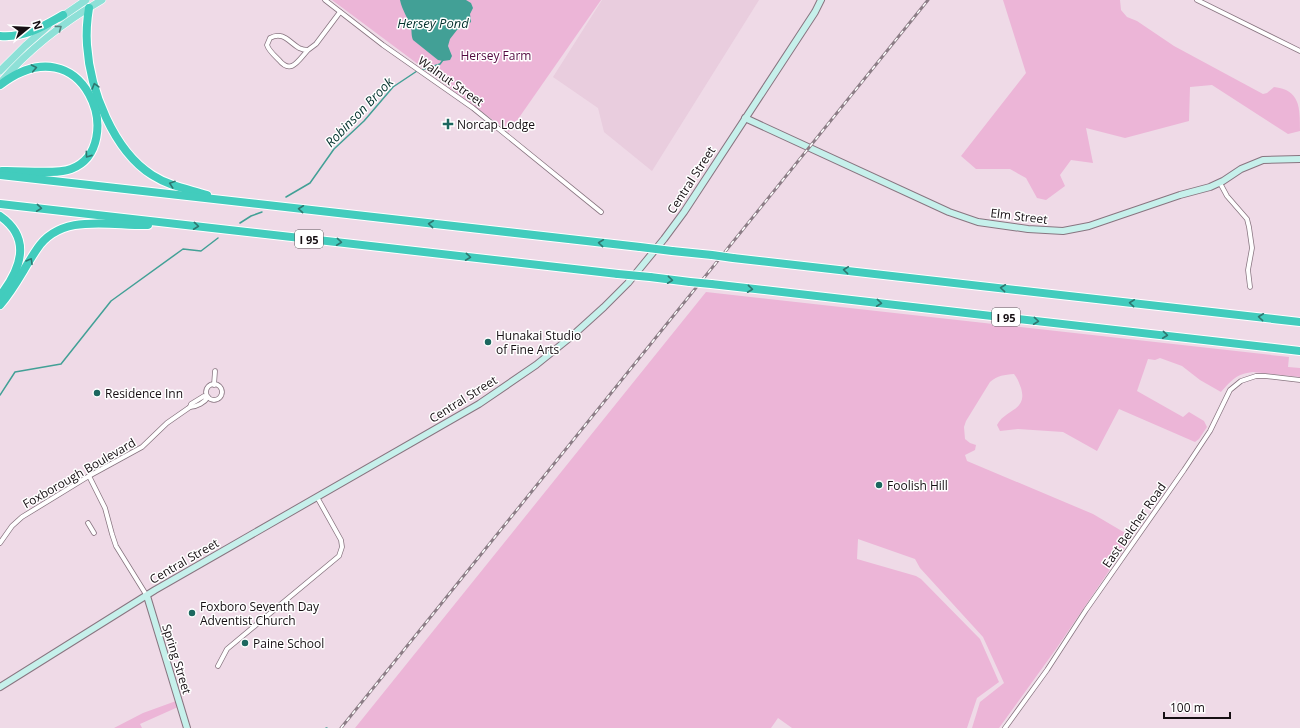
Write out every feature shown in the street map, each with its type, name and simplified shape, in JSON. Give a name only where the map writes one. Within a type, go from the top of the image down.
[{"type":"highway","points":[[87,4],[87,45],[91,74],[103,111],[121,142],[138,164],[156,178],[173,185],[222,200]]},
{"type":"highway","points":[[0,36],[15,36],[30,33],[63,15]]},
{"type":"highway","points":[[0,84],[15,75],[32,68],[49,67],[64,70],[76,77],[86,89],[95,107],[97,124],[96,138],[90,153],[84,161],[74,167],[59,171],[0,171]]},
{"type":"highway","name":"I 95","points":[[0,175],[1300,322]]},
{"type":"highway","name":"I 95","points":[[0,204],[1300,351]]},
{"type":"highway","points":[[0,216],[14,231],[21,253],[20,262],[14,275],[0,296]]},
{"type":"highway","points":[[0,305],[16,285],[40,245],[48,237],[62,229],[81,224],[180,224]]},
{"type":"main road","points":[[0,70],[31,40],[63,15],[87,4],[102,0]]},
{"type":"main road","name":"Central Street","points":[[0,687],[147,596],[479,404],[536,365],[581,328],[628,283],[661,243],[680,217],[821,0]]},
{"type":"main road","points":[[0,84],[40,43],[87,4]]},
{"type":"main road","name":"Elm Street","points":[[745,118],[949,212],[978,222],[1028,229],[1063,231],[1089,226],[1180,195],[1210,187],[1220,183],[1241,169],[1263,160],[1300,159]]},
{"type":"main road","name":"Spring Street","points":[[147,596],[187,728]]},
{"type":"street","name":"Walnut Street","points":[[325,0],[382,45],[473,108],[601,212]]},
{"type":"street","points":[[1197,0],[1300,51]]},
{"type":"street","points":[[308,50],[299,48],[287,38],[279,35],[270,38],[267,45],[268,49],[283,66],[287,68],[291,67],[321,38],[340,12]]},
{"type":"street","points":[[1220,183],[1227,196],[1247,219],[1252,248],[1248,270],[1250,288]]},
{"type":"street","points":[[207,397],[207,389],[214,385],[215,371]]},
{"type":"street","name":"East Belcher Road","points":[[1005,728],[1047,670],[1086,610],[1210,431],[1230,390],[1241,381],[1256,376],[1300,380]]},
{"type":"street","name":"Foxborough Boulevard","points":[[0,543],[12,526],[22,517],[89,476],[142,447],[167,423],[190,407],[191,404],[204,396],[214,400],[218,399],[221,396],[221,388],[214,385]]},
{"type":"street","points":[[89,476],[105,508],[116,546],[147,596]]},
{"type":"street","points":[[218,666],[227,649],[339,556],[342,547],[341,540],[317,497]]},
{"type":"street","points":[[88,523],[94,533]]},
{"type":"shaded area","points":[[602,0],[759,0],[652,171],[604,132],[598,108],[553,77]]},
{"type":"green space","name":"Hersey Farm","points":[[332,0],[601,0],[509,132]]},
{"type":"green space","points":[[1003,0],[1120,0],[1121,10],[1127,17],[1137,21],[1174,46],[1263,94],[1267,93],[1274,87],[1289,92],[1294,96],[1299,107],[1300,131],[1288,134],[1212,85],[1190,87],[1189,121],[1125,138],[1086,128],[1093,163],[1071,160],[1060,175],[1065,186],[1046,200],[1037,198],[1026,178],[1010,169],[976,169],[961,156],[1026,73]]},
{"type":"green space","points":[[706,292],[1289,357],[1288,367],[1300,368],[1300,377],[1253,372],[1247,373],[1235,378],[1221,392],[1200,380],[1182,366],[1160,358],[1155,360],[1148,359],[1137,391],[1183,417],[1189,412],[1204,421],[1207,427],[1199,439],[1195,442],[1119,409],[1097,451],[1063,432],[1018,429],[1000,431],[997,425],[1005,416],[1019,406],[1022,396],[1021,388],[1014,374],[998,377],[990,382],[966,421],[964,427],[965,439],[976,445],[975,450],[965,455],[967,461],[1093,514],[1132,537],[1056,649],[999,728],[972,728],[980,702],[1004,683],[983,637],[920,568],[915,559],[858,539],[857,559],[916,576],[921,579],[980,639],[999,682],[977,698],[967,728],[792,728],[778,718],[771,728],[355,728]]},
{"type":"green space","points":[[176,701],[178,707],[140,724],[142,728],[114,728],[143,713]]},
{"type":"water","name":"Hersey Pond","points":[[400,0],[466,0],[471,3],[473,8],[470,14],[471,22],[457,30],[450,39],[448,46],[452,56],[450,60],[438,60],[413,40],[411,27]]},
{"type":"waterway","name":"Robinson Brook","points":[[421,70],[440,64],[443,60]]},
{"type":"waterway","name":"Robinson Brook","points":[[286,197],[310,183],[334,149],[364,121],[393,87],[417,71]]},
{"type":"waterway","name":"Robinson Brook","points":[[240,223],[251,216],[262,212]]},
{"type":"waterway","name":"Robinson Brook","points":[[0,395],[15,372],[61,364],[111,301],[183,249],[201,251],[218,238]]},
{"type":"railway","points":[[341,728],[928,0]]},
{"type":"place","name":"Norcap Lodge","points":[[448,124]]},
{"type":"place","name":"Hunakai Studio of Fine Arts","points":[[488,342]]},
{"type":"place","name":"Residence Inn","points":[[97,393]]},
{"type":"place","name":"Foolish Hill","points":[[879,485]]},
{"type":"place","name":"Foxboro Seventh Day Adventist Church","points":[[192,613]]},
{"type":"place","name":"Paine School","points":[[245,643]]}]
